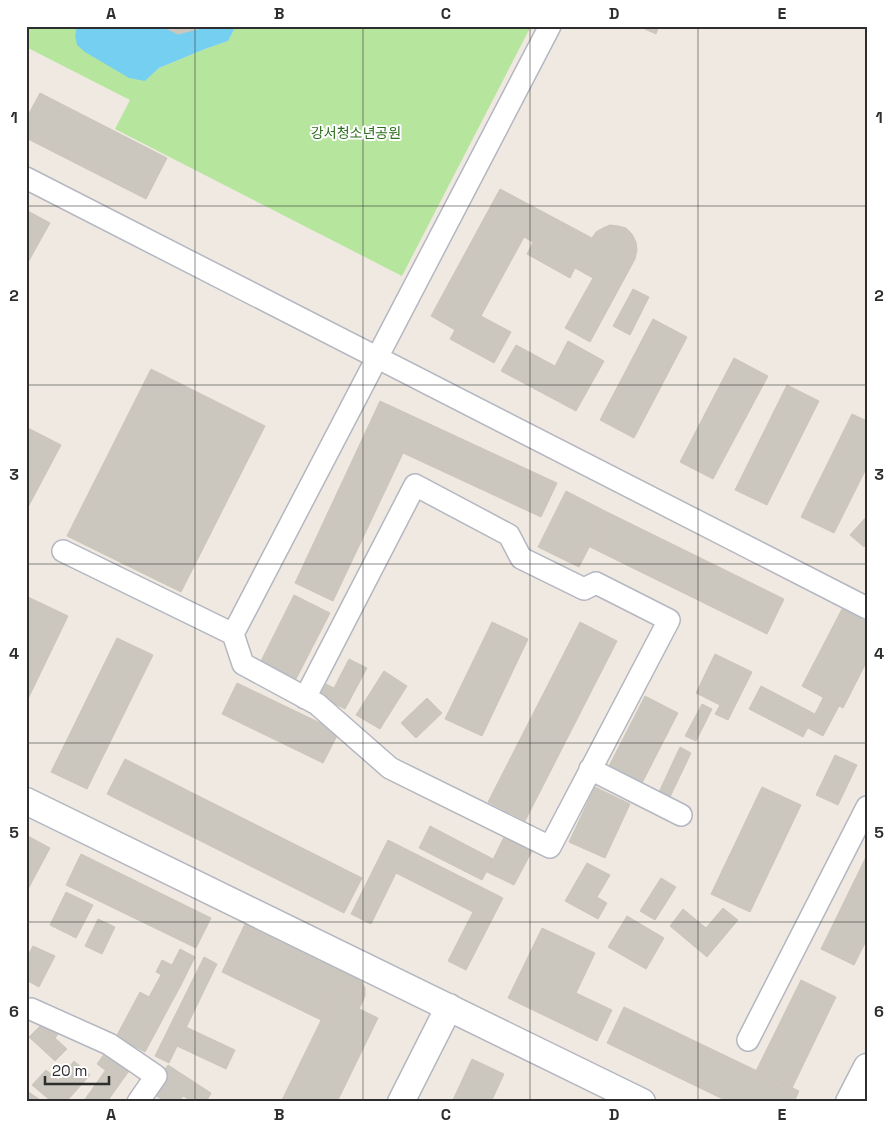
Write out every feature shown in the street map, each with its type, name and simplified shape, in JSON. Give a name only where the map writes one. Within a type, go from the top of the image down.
[{"type":"street","points":[[305,698],[415,486],[509,535],[521,558],[584,589],[596,584],[669,620],[550,847],[390,768],[317,704],[305,698],[242,664],[233,634],[550,26]]},
{"type":"street","points":[[26,178],[867,608]]},
{"type":"street","points":[[63,551],[233,634]]},
{"type":"street","points":[[590,769],[681,815]]},
{"type":"street","points":[[26,801],[642,1102]]},
{"type":"street","points":[[748,1040],[867,808]]},
{"type":"street","points":[[402,1102],[448,1007]]},
{"type":"street","points":[[31,1009],[110,1044],[156,1076],[138,1102]]},
{"type":"street","points":[[849,1102],[867,1067]]},
{"type":"green space","name":"강서청소년공원","points":[[29,26],[77,26],[75,35],[145,81],[159,68],[228,41],[236,26],[531,26],[402,276],[115,129],[130,100],[26,47],[26,32]]},
{"type":"water","points":[[77,26],[161,26],[178,34],[209,26],[236,26],[228,41],[159,68],[145,81],[129,78],[85,52],[77,45],[75,35]]},
{"type":"building","points":[[161,26],[209,26],[178,34]]},
{"type":"building","points":[[638,26],[659,26],[656,34]]},
{"type":"building","points":[[40,93],[167,158],[146,199],[26,138],[26,119]]},
{"type":"building","points":[[500,189],[592,238],[596,232],[610,225],[626,228],[632,234],[637,250],[635,259],[590,342],[565,328],[593,278],[575,268],[570,278],[527,254],[533,242],[524,237],[481,316],[511,332],[494,363],[450,339],[455,330],[431,316]]},
{"type":"building","points":[[26,210],[50,223],[27,264],[26,264]]},
{"type":"building","points":[[633,289],[649,297],[630,335],[613,326]]},
{"type":"building","points":[[653,319],[687,337],[634,438],[600,420]]},
{"type":"building","points":[[568,341],[604,361],[576,411],[501,371],[516,345],[555,366]]},
{"type":"building","points":[[734,358],[768,376],[713,479],[680,462]]},
{"type":"building","points":[[151,369],[265,426],[181,592],[67,536]]},
{"type":"building","points":[[787,385],[819,401],[767,505],[735,490]]},
{"type":"building","points":[[380,401],[557,483],[541,517],[403,453],[333,601],[295,583]]},
{"type":"building","points":[[852,414],[867,421],[867,467],[834,533],[801,517]]},
{"type":"building","points":[[26,427],[61,445],[26,511]]},
{"type":"building","points":[[566,491],[607,512],[579,567],[538,547]]},
{"type":"building","points":[[607,512],[784,599],[767,634],[590,547]]},
{"type":"building","points":[[867,516],[867,544],[864,547],[850,535]]},
{"type":"building","points":[[294,595],[330,613],[296,679],[261,661]]},
{"type":"building","points":[[28,597],[68,616],[26,703],[26,602]]},
{"type":"building","points":[[842,609],[867,622],[867,661],[843,708],[802,686]]},
{"type":"building","points":[[492,622],[528,639],[482,736],[445,719]]},
{"type":"building","points":[[580,622],[617,641],[525,821],[488,802]]},
{"type":"building","points":[[117,638],[153,655],[87,789],[51,772]]},
{"type":"building","points":[[715,654],[752,672],[728,720],[715,714],[720,705],[696,693]]},
{"type":"building","points":[[349,659],[367,668],[345,709],[320,696],[326,684],[334,688]]},
{"type":"building","points":[[384,671],[407,686],[380,729],[356,715]]},
{"type":"building","points":[[237,683],[339,732],[323,763],[222,714]]},
{"type":"building","points":[[761,686],[815,714],[803,737],[749,709]]},
{"type":"building","points":[[645,696],[678,713],[641,785],[608,768]]},
{"type":"building","points":[[427,698],[442,713],[416,738],[401,723]]},
{"type":"building","points":[[823,698],[839,706],[823,736],[808,728]]},
{"type":"building","points":[[702,704],[712,709],[696,741],[685,736]]},
{"type":"building","points":[[680,747],[691,753],[670,797],[659,792]]},
{"type":"building","points":[[835,755],[857,765],[838,805],[816,795]]},
{"type":"building","points":[[125,759],[362,878],[344,913],[107,794]]},
{"type":"building","points":[[595,787],[630,804],[605,858],[569,842]]},
{"type":"building","points":[[762,787],[801,805],[750,912],[711,894]]},
{"type":"building","points":[[430,826],[493,859],[482,880],[419,848]]},
{"type":"building","points":[[26,835],[50,848],[26,893]]},
{"type":"building","points":[[504,837],[532,851],[514,885],[487,872]]},
{"type":"building","points":[[388,840],[503,898],[466,970],[448,961],[473,912],[396,873],[371,924],[351,914]]},
{"type":"building","points":[[81,854],[211,918],[196,948],[66,885]]},
{"type":"building","points":[[867,855],[867,939],[854,965],[821,949]]},
{"type":"building","points":[[587,863],[610,875],[597,897],[607,903],[598,919],[565,901]]},
{"type":"building","points":[[661,878],[676,887],[655,920],[640,911]]},
{"type":"building","points":[[66,892],[93,905],[76,938],[50,925]]},
{"type":"building","points":[[723,908],[738,920],[707,957],[670,926],[683,909],[706,928]]},
{"type":"building","points":[[627,916],[664,938],[646,969],[608,947]]},
{"type":"building","points":[[98,919],[115,927],[102,954],[85,946]]},
{"type":"building","points":[[246,922],[345,970],[321,1020],[222,972]]},
{"type":"building","points":[[542,928],[595,953],[576,993],[612,1010],[597,1041],[508,998]]},
{"type":"building","points":[[33,946],[55,956],[39,987],[26,980],[26,959]]},
{"type":"building","points":[[180,949],[195,957],[181,985],[156,972],[162,960],[172,965]]},
{"type":"building","points":[[204,957],[217,964],[169,1063],[155,1056]]},
{"type":"building","points":[[345,970],[359,977],[365,988],[365,996],[359,1009],[333,996]]},
{"type":"building","points":[[161,975],[181,985],[145,1052],[116,1037],[140,992],[149,997]]},
{"type":"building","points":[[801,980],[836,997],[792,1088],[756,1071]]},
{"type":"building","points":[[333,996],[378,1018],[337,1102],[281,1102]]},
{"type":"building","points":[[624,1007],[799,1091],[794,1102],[729,1102],[607,1043]]},
{"type":"building","points":[[45,1021],[59,1033],[55,1038],[67,1049],[55,1061],[29,1037]]},
{"type":"building","points":[[186,1027],[235,1050],[226,1069],[177,1046]]},
{"type":"building","points":[[107,1050],[132,1067],[121,1082],[97,1064]]},
{"type":"building","points":[[472,1059],[504,1074],[491,1102],[452,1102]]},
{"type":"building","points":[[74,1061],[90,1075],[66,1102],[52,1102],[32,1085],[46,1070],[58,1080]]},
{"type":"building","points":[[168,1065],[211,1093],[206,1102],[193,1102],[183,1096],[179,1102],[166,1102],[150,1092]]},
{"type":"building","points":[[105,1071],[121,1082],[107,1102],[83,1102]]},
{"type":"building","points":[[27,1091],[42,1101],[26,1102]]}]
